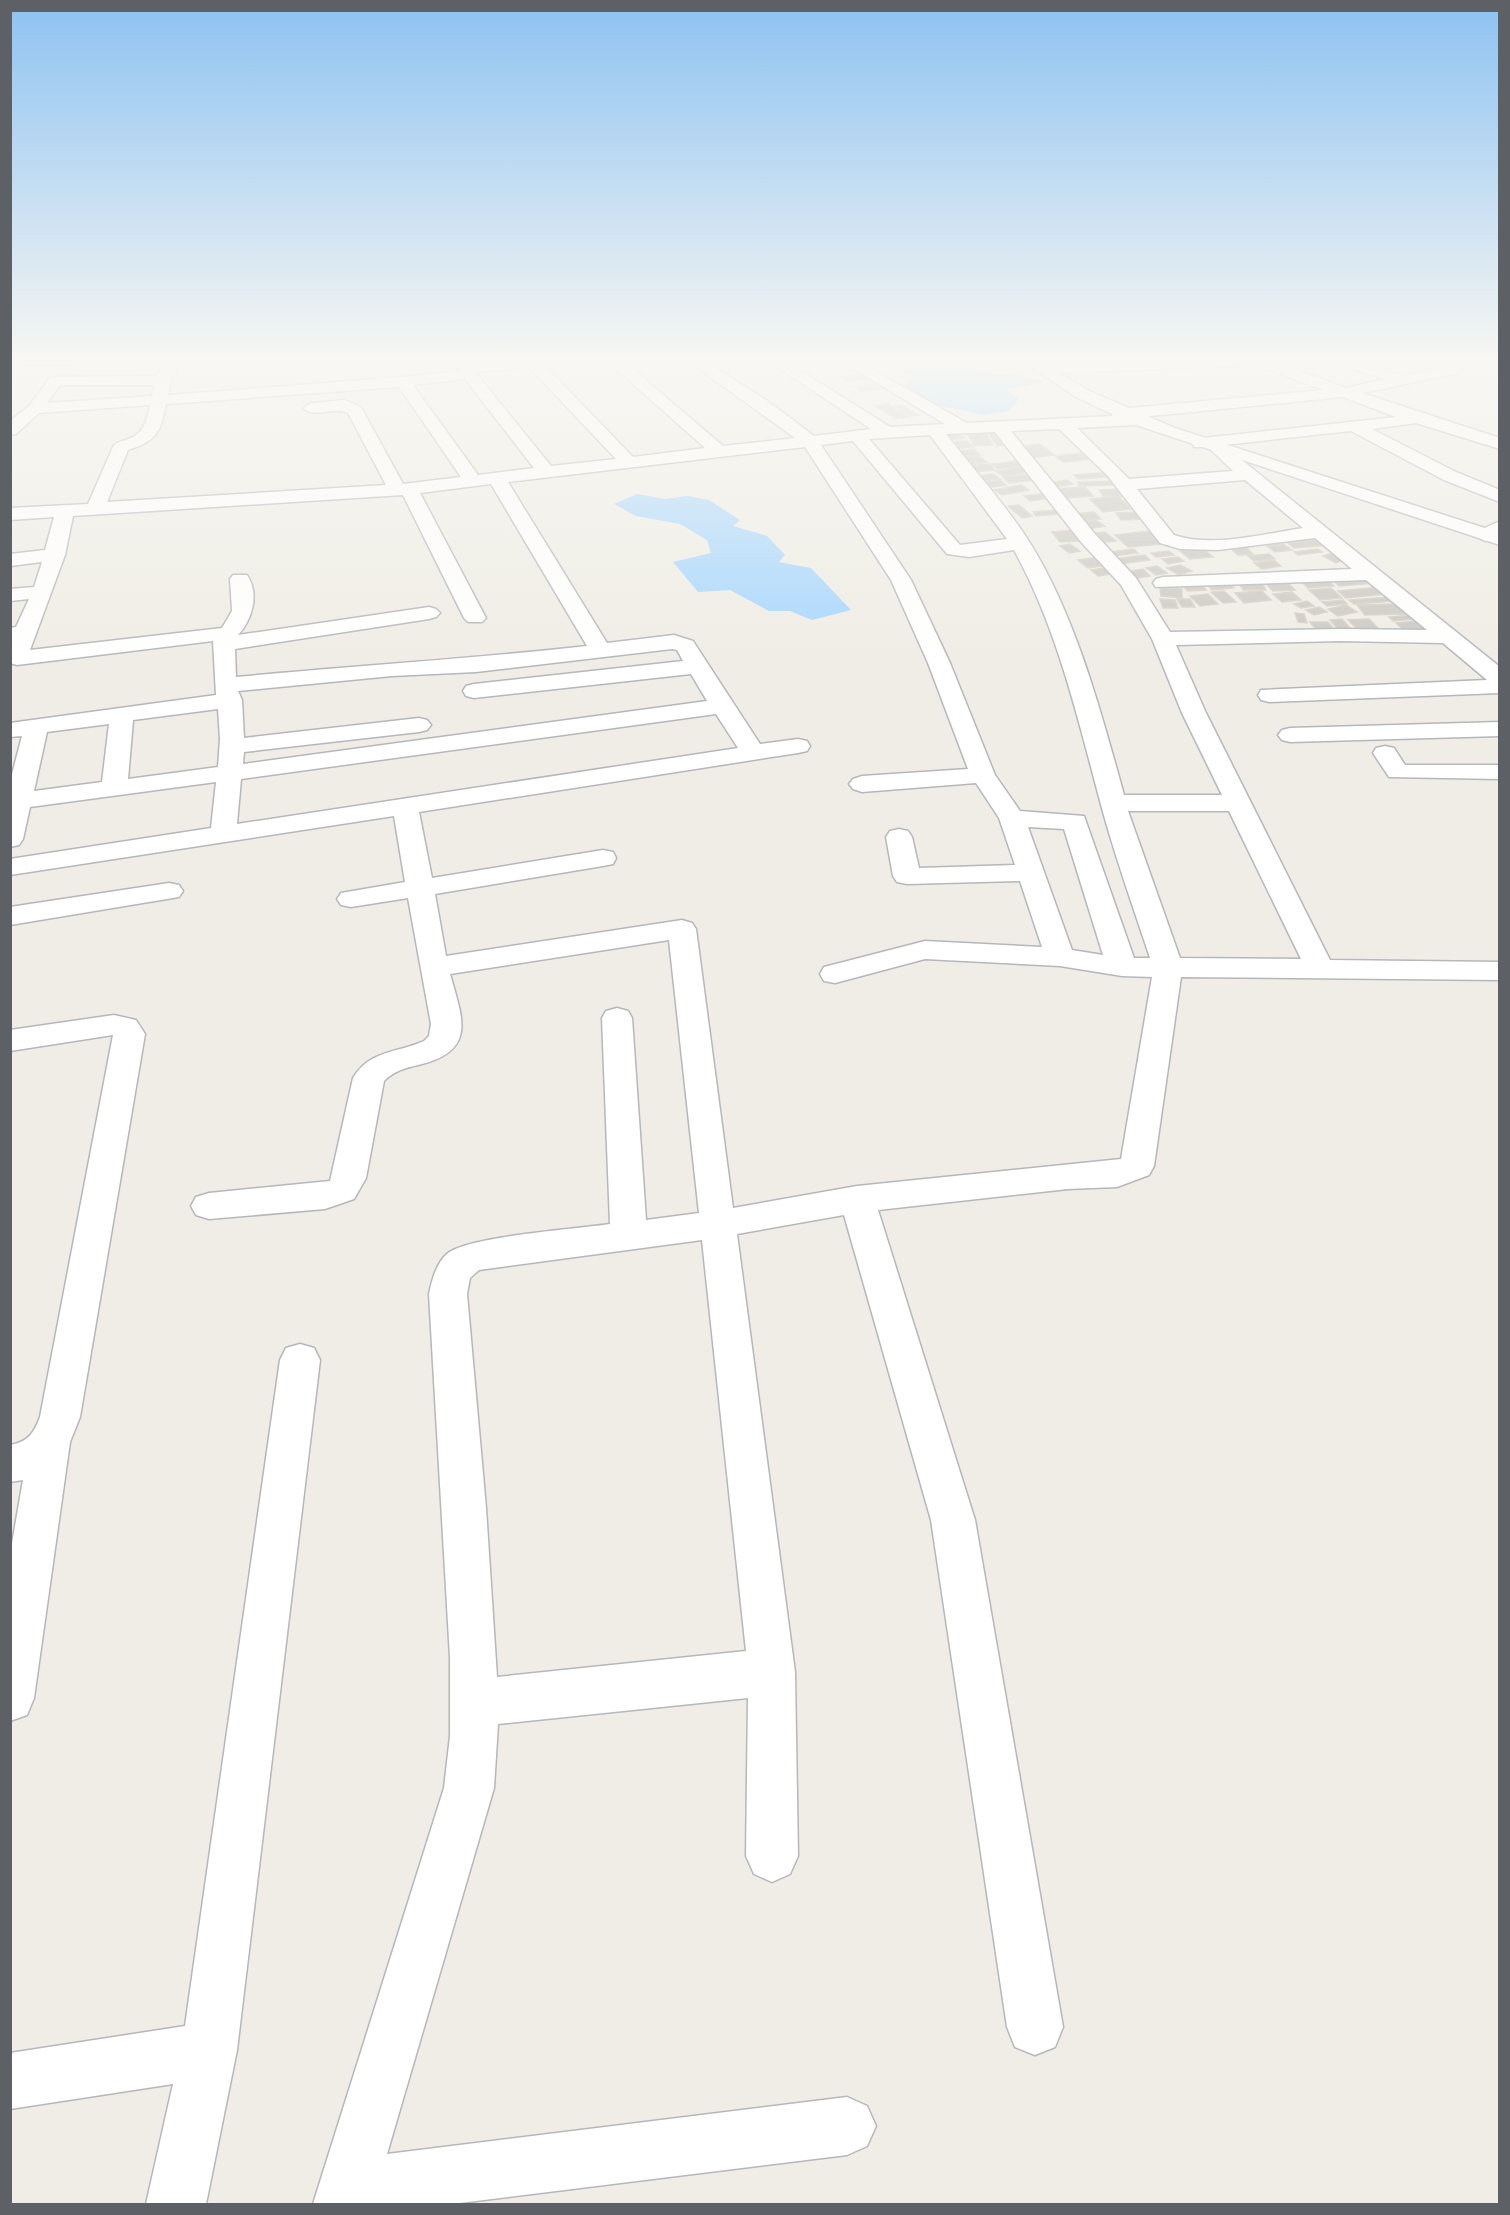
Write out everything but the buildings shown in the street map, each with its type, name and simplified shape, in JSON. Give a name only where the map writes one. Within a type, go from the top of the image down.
[{"type":"street","points":[[94,509],[114,462]]},
{"type":"street","points":[[386,462],[475,618]]},
{"type":"street","points":[[460,462],[473,481]]},
{"type":"street","points":[[539,462],[547,473]]},
{"type":"street","points":[[10,514],[403,490],[633,462]]},
{"type":"street","points":[[824,462],[901,580],[939,663],[983,775],[1012,818],[1060,957]]},
{"type":"street","points":[[879,462],[954,550],[969,551],[1020,543]]},
{"type":"street","points":[[848,2126],[346,2196],[470,1788],[476,1740],[477,1703],[464,1492],[448,1294],[450,1278],[458,1264],[472,1257],[719,1224],[857,1199],[1068,1176],[1117,1174],[1137,1166],[1168,967],[1113,803],[1083,690],[1038,575],[1020,543],[959,462]]},
{"type":"street","points":[[1028,462],[1088,538],[1129,582],[1163,639],[1194,713],[1319,967]]},
{"type":"street","points":[[1101,462],[1167,538],[1175,543],[1202,545],[1318,532]]},
{"type":"street","points":[[1230,462],[1448,637],[1489,658],[1500,679]]},
{"type":"street","points":[[1261,462],[1495,534]]},
{"type":"street","points":[[1424,462],[1500,497]]},
{"type":"street","points":[[1123,485],[1247,475]]},
{"type":"street","points":[[497,479],[601,651]]},
{"type":"street","points":[[65,511],[55,555],[41,591],[17,633],[14,662],[214,634],[224,640],[429,613]]},
{"type":"street","points":[[10,560],[55,555]]},
{"type":"street","points":[[1163,583],[1371,574]]},
{"type":"street","points":[[223,835],[234,746],[224,640],[242,617],[240,579]]},
{"type":"street","points":[[10,595],[41,591]]},
{"type":"street","points":[[1163,639],[1340,635],[1448,637]]},
{"type":"street","points":[[10,730],[122,715],[228,692],[392,669],[476,664],[681,643],[754,753]]},
{"type":"street","points":[[474,691],[698,666]]},
{"type":"street","points":[[1269,695],[1500,686]]},
{"type":"street","points":[[17,801],[722,706]]},
{"type":"street","points":[[114,788],[122,715]]},
{"type":"street","points":[[234,746],[419,725]]},
{"type":"street","points":[[10,839],[36,726]]},
{"type":"street","points":[[1290,735],[1500,729]]},
{"type":"street","points":[[10,867],[798,746]]},
{"type":"street","points":[[1384,753],[1398,772],[1500,772]]},
{"type":"street","points":[[862,784],[983,775]]},
{"type":"street","points":[[1113,803],[1238,803]]},
{"type":"street","points":[[209,1206],[325,1196],[342,1190],[349,1178],[369,1077],[377,1067],[394,1059],[429,1051],[439,1046],[446,1035],[446,1023],[434,967],[422,887],[405,806]]},
{"type":"street","points":[[1012,818],[1075,822],[1122,967]]},
{"type":"street","points":[[899,837],[907,876],[1031,873]]},
{"type":"street","points":[[351,899],[603,858]]},
{"type":"street","points":[[10,916],[169,891]]},
{"type":"street","points":[[434,967],[682,929],[772,1672],[772,1856]]},
{"type":"street","points":[[835,974],[924,950],[1060,957],[1122,967],[1319,967],[1500,971]]},
{"type":"street","points":[[617,1018],[629,1236]]},
{"type":"street","points":[[10,1041],[114,1025],[125,1027],[129,1034],[60,1417],[50,1443],[10,1698]]},
{"type":"street","points":[[857,1199],[953,1521],[1035,2027]]},
{"type":"street","points":[[176,2205],[209,2050],[300,1360]]},
{"type":"street","points":[[10,1464],[27,1462],[40,1455],[50,1443]]},
{"type":"street","points":[[477,1703],[772,1672]]},
{"type":"street","points":[[10,2081],[209,2050]]},
{"type":"water","points":[[637,494],[665,499],[687,496],[709,500],[740,520],[733,526],[767,536],[785,555],[779,562],[811,568],[851,610],[812,620],[790,611],[769,611],[730,590],[698,592],[673,562],[711,553],[707,540],[680,524],[636,516],[614,504]]}]
